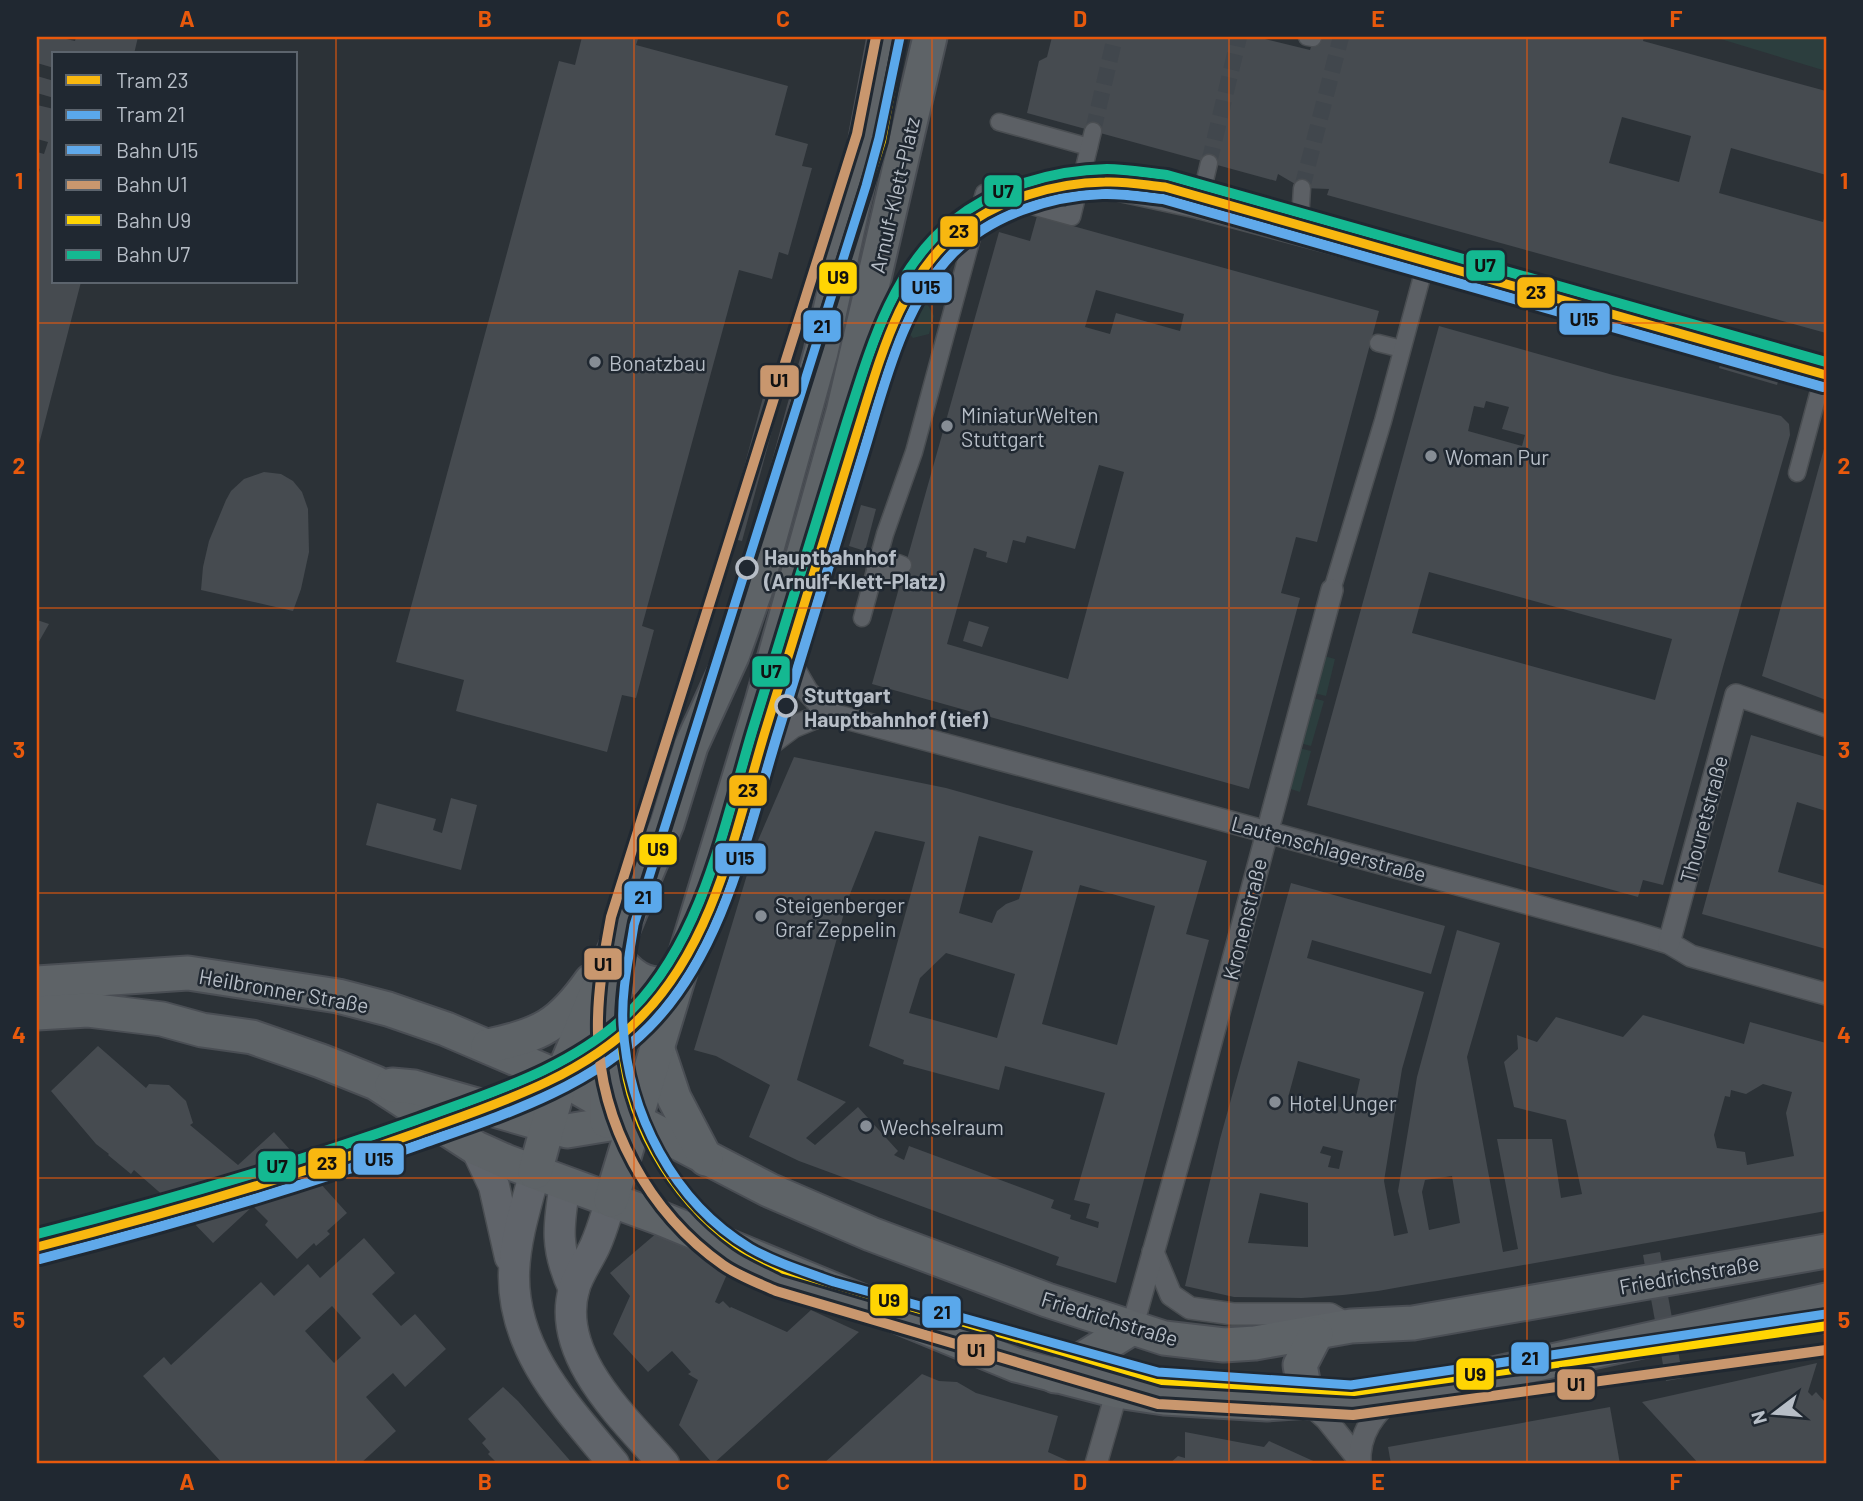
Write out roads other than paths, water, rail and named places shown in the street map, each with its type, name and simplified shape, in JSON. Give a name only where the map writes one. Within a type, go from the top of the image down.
[{"type":"main road","name":"Arnulf-Klett-Platz","points":[[556,1154],[561,1078],[620,950],[667,824],[691,747],[733,654],[755,592],[821,352],[859,177],[885,37]]},
{"type":"main road","name":"Arnulf-Klett-Platz","points":[[611,1200],[614,1120],[657,1047],[744,764],[846,399],[930,37]]},
{"type":"main road","points":[[620,950],[629,972],[646,983],[659,984],[677,980]]},
{"type":"main road","points":[[488,1046],[533,1034],[559,1020],[620,950]]},
{"type":"main road","points":[[614,1464],[537,1365],[520,1324],[514,1271],[521,1222],[556,1154],[614,1120],[620,950]]},
{"type":"main road","name":"Heilbronner Straße","points":[[37,983],[188,973],[338,996],[388,1009],[488,1046],[561,1078]]},
{"type":"main road","points":[[37,1013],[110,1011],[162,1019],[202,1030],[252,1037],[321,1060],[376,1083],[476,1148],[556,1154]]},
{"type":"main road","points":[[657,1047],[674,1098],[706,1158]]},
{"type":"main road","name":"Friedrichstraße","points":[[561,1078],[614,1120],[706,1158],[769,1190],[871,1234],[1047,1300],[1164,1338],[1224,1345],[1316,1334],[1351,1326],[1413,1323],[1826,1251]]},
{"type":"main road","points":[[376,1083],[414,1087],[556,1154],[611,1200],[660,1217],[1016,1365],[1117,1391],[1205,1402],[1267,1404],[1399,1392],[1818,1309]]},
{"type":"main road","points":[[476,1148],[494,1185],[514,1271]]},
{"type":"main road","points":[[556,1154],[562,1265],[574,1289]]},
{"type":"main road","points":[[611,1200],[596,1245],[574,1289],[571,1306],[573,1329],[584,1366],[599,1388],[664,1464]]},
{"type":"main road","points":[[1055,1376],[1132,1328]]},
{"type":"main road","points":[[1307,1402],[1300,1365],[1316,1334]]},
{"type":"street","points":[[862,618],[876,569],[878,532],[914,452],[984,193],[1072,217],[1085,153],[999,122]]},
{"type":"street","points":[[1198,210],[1209,163]]},
{"type":"street","points":[[1077,184],[1198,210],[1825,376],[1797,473]]},
{"type":"street","points":[[1299,236],[1302,188]]},
{"type":"street","name":"Kronenstraße","points":[[1132,1328],[1254,886],[1266,830],[1332,590],[1424,269]]},
{"type":"street","points":[[1378,343],[1402,349]]},
{"type":"street","points":[[876,569],[895,573],[898,563],[903,565]]},
{"type":"street","points":[[744,764],[777,737],[827,712],[807,691],[779,643]]},
{"type":"street","name":"Thouretstraße","points":[[1669,943],[1736,695],[1826,726]]},
{"type":"street","name":"Lautenschlagerstraße","points":[[827,712],[1145,800],[1266,830],[1669,943],[1691,956],[1826,994]]},
{"type":"street","points":[[1153,1252],[1171,1295],[1190,1308],[1233,1314],[1330,1314],[1351,1326]]},
{"type":"street","points":[[1096,1464],[1117,1391]]},
{"type":"street","points":[[1360,1462],[1367,1426],[1377,1411],[1399,1392]]},
{"type":"street","points":[[1307,1402],[1326,1419],[1360,1462]]},
{"type":"tunnel","points":[[1093,131],[1115,37]]},
{"type":"tunnel","points":[[1209,163],[1239,37]]},
{"type":"tunnel","points":[[1302,188],[1341,37]]},
{"type":"tram line","name":"21","points":[[900,37],[866,186],[634,925],[623,1000],[627,1058],[645,1122],[677,1180],[698,1206],[723,1229],[750,1248],[781,1263],[834,1282],[1158,1372],[1351,1385],[1826,1314]]},
{"type":"tram line","name":"23","points":[[37,1247],[277,1179],[478,1111],[564,1073],[617,1039],[640,1018],[665,989],[687,956],[719,885],[866,402],[895,322],[921,272],[939,250],[959,231],[992,210],[1028,195],[1086,183],[1112,182],[1165,187],[1826,375]]},
{"type":"rail line","name":"U1","points":[[876,37],[857,134],[611,917],[599,1004],[601,1067],[619,1133],[651,1193],[696,1244],[723,1265],[776,1291],[1158,1404],[1353,1415],[1826,1350]]},
{"type":"rail line","name":"U9","points":[[900,39],[881,141],[635,922],[623,1006],[625,1065],[642,1124],[672,1178],[713,1225],[742,1248],[784,1269],[1162,1380],[1354,1391],[1824,1326]]},
{"type":"rail line","name":"U7","points":[[37,1234],[277,1166],[476,1099],[560,1062],[586,1047],[633,1009],[657,980],[677,948],[708,878],[846,425],[885,314],[913,263],[932,241],[953,221],[987,199],[1046,177],[1087,170],[1130,170],[1167,175],[1826,362]]},
{"type":"rail line","name":"U15","points":[[40,1259],[279,1191],[481,1123],[571,1084],[599,1068],[649,1027],[675,996],[697,962],[731,887],[880,397],[908,320],[936,273],[953,253],[985,228],[1003,218],[1042,204],[1082,196],[1118,194],[1163,199],[1823,387]]},
{"type":"place","name":"Bonatzbau","points":[[595,362]]},
{"type":"place","name":"MiniaturWelten Stuttgart","points":[[947,426]]},
{"type":"place","name":"Woman Pur","points":[[1431,456]]},
{"type":"place","name":"Hauptbahnhof (Arnulf-Klett-Platz)","points":[[747,568]]},
{"type":"place","name":"Stuttgart Hauptbahnhof (tief)","points":[[786,706]]},
{"type":"place","name":"Steigenberger Graf Zeppelin","points":[[761,916]]},
{"type":"place","name":"Hotel Unger","points":[[1275,1102]]},
{"type":"place","name":"Wechselraum","points":[[866,1126]]}]
